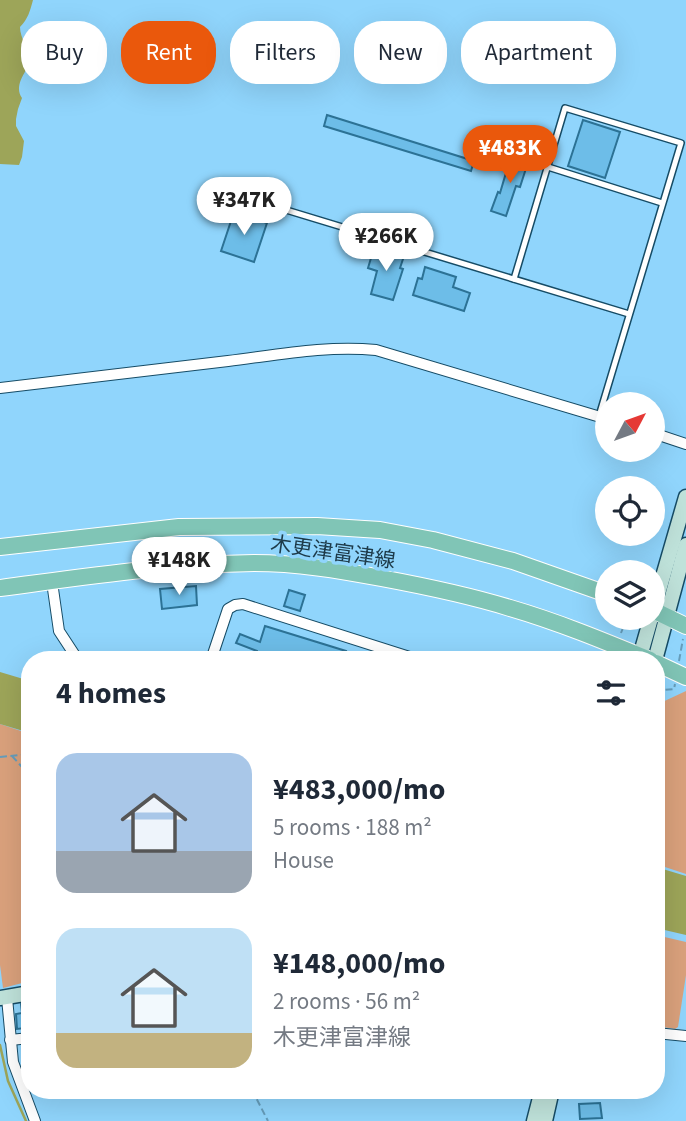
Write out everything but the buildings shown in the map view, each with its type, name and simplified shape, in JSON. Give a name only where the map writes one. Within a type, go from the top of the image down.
[{"type":"main road","name":"木更津富津線","points":[[0,547],[179,527],[317,526],[380,530],[433,540],[513,561],[595,590]]},
{"type":"main road","name":"木更津富津線","points":[[0,588],[106,573],[218,565],[256,563],[326,568],[457,593],[566,627],[626,651]]},
{"type":"main road","points":[[665,617],[686,626]]},
{"type":"main road","name":"木更津富津線","points":[[665,668],[681,675]]},
{"type":"street","points":[[0,388],[353,348],[376,350],[595,416]]},
{"type":"street","points":[[665,437],[686,444]]},
{"type":"street","points":[[665,576],[686,497]]},
{"type":"street","points":[[665,591],[686,545]]},
{"type":"street","points":[[52,582],[59,631],[72,651]]},
{"type":"street","points":[[214,651],[228,609],[243,604],[391,651]]},
{"type":"street","points":[[649,651],[652,630]]},
{"type":"street","points":[[21,995],[3,998],[13,1062],[21,1088]]},
{"type":"street","points":[[665,1034],[686,1036]]},
{"type":"street","points":[[10,1040],[21,1039]]},
{"type":"street","points":[[26,1099],[35,1121]]},
{"type":"street","points":[[534,1121],[540,1099]]},
{"type":"street","points":[[545,1121],[550,1099]]},
{"type":"lane","points":[[514,279],[565,108],[681,143],[629,314],[610,392]]},
{"type":"lane","points":[[548,167],[663,204]]},
{"type":"lane","points":[[243,210],[269,218],[273,206],[629,314]]},
{"type":"path","points":[[665,690],[674,689],[681,675],[686,626]]},
{"type":"path","points":[[0,757],[21,754]]},
{"type":"path","points":[[11,755],[21,766]]},
{"type":"path","points":[[257,1099],[268,1121]]},
{"type":"shaded area","points":[[0,0],[33,0],[27,18],[21,21],[20,27],[19,89],[22,98],[16,126],[24,141],[22,157],[19,165],[0,164]]},
{"type":"shaded area","points":[[0,672],[21,678],[21,730],[0,724]]},
{"type":"shaded area","points":[[686,691],[686,874],[665,867],[665,701]]},
{"type":"shaded area","points":[[0,724],[21,731],[21,983],[3,988],[0,965]]},
{"type":"shaded area","points":[[665,870],[686,876],[686,935],[665,930]]},
{"type":"shaded area","points":[[665,937],[686,942],[686,975],[678,1027],[665,1027]]},
{"type":"waterway","points":[[0,1045],[8,1081],[26,1121]]}]
